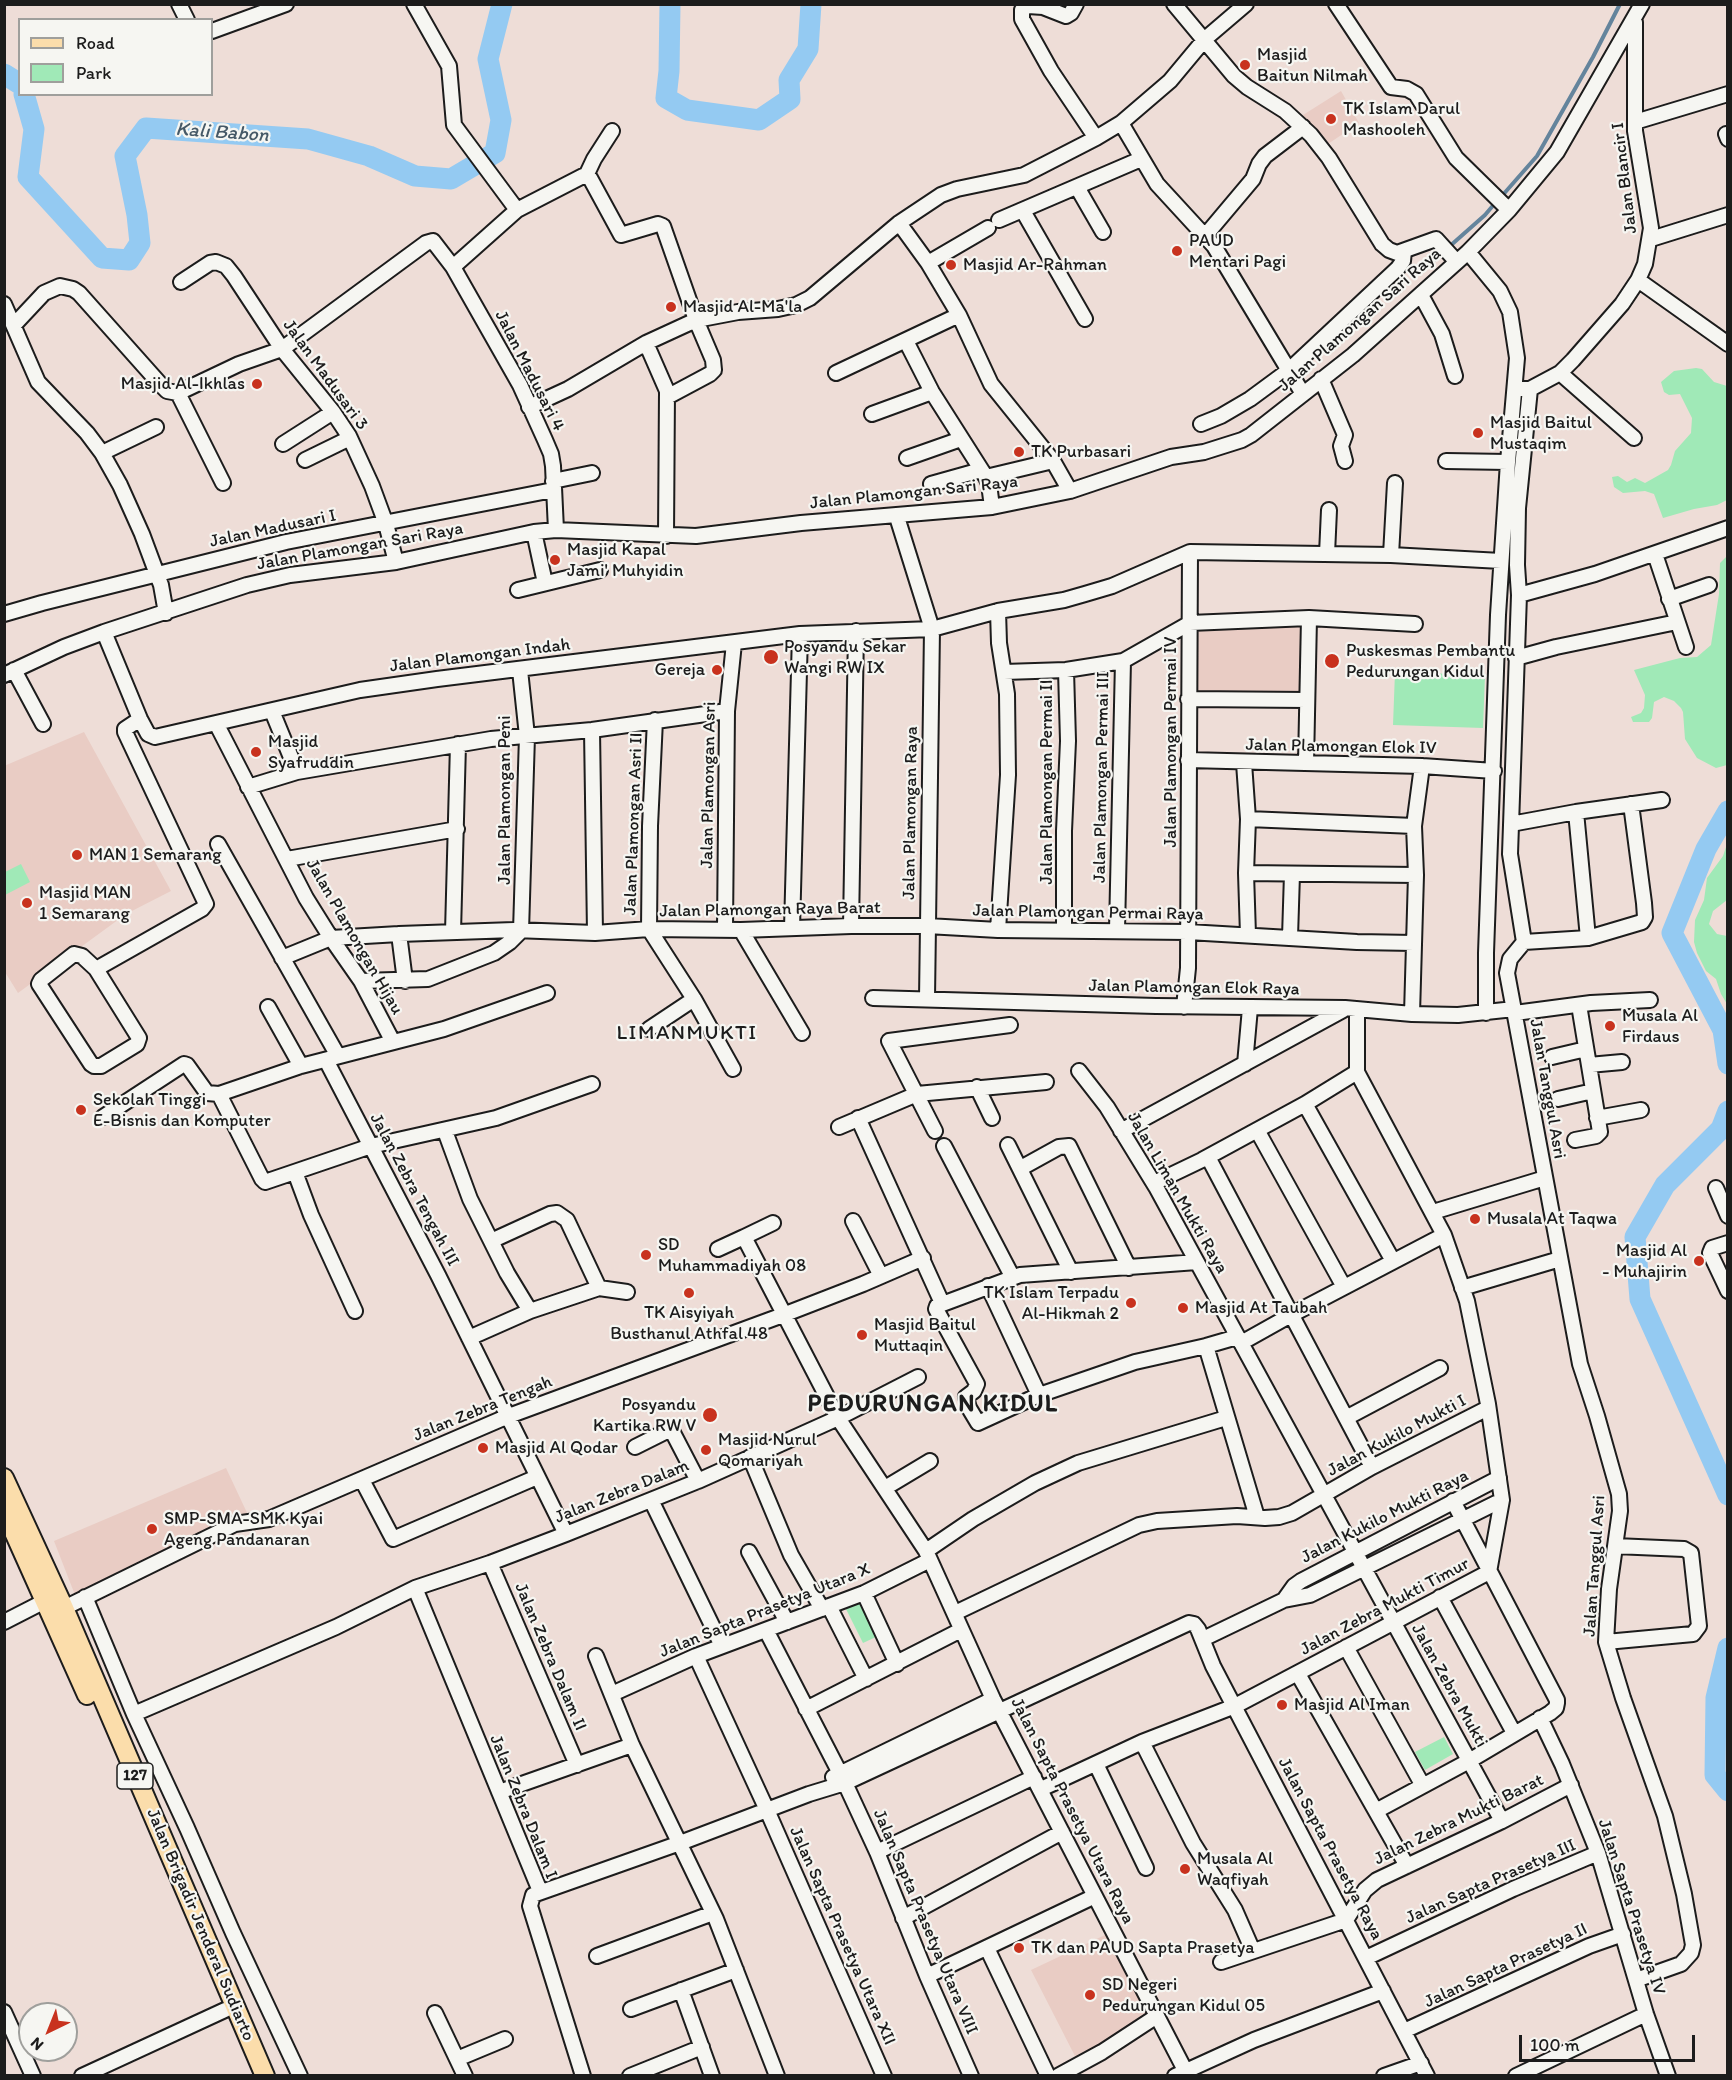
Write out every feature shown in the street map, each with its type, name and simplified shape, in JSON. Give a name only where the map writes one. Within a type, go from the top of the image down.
[{"type":"main road","name":"Jalan Brigadir Jenderal Sudiarto","points":[[4,1478],[64,1608],[265,2076]]},
{"type":"main road","name":"Jalan Brigadir Jenderal Sudiarto","points":[[4,1510],[123,1773],[255,2076]]},
{"type":"street","points":[[213,31],[286,4]]},
{"type":"street","points":[[414,4],[449,66],[454,126],[517,210]]},
{"type":"street","points":[[1076,4],[1070,15],[1066,16],[1044,7],[1028,6],[1022,10],[1022,19],[1051,71],[1096,138]]},
{"type":"street","points":[[1174,4],[1234,76],[1285,111],[1303,127],[1329,158],[1382,243],[1389,250],[1397,253],[1432,239],[1438,240],[1453,257]]},
{"type":"street","points":[[529,407],[568,389],[646,343],[696,320],[796,305],[810,298],[899,224],[941,195],[957,189],[1024,175],[1096,138],[1121,123],[1170,81],[1205,39],[1246,4]]},
{"type":"street","points":[[1336,4],[1391,87],[1407,89],[1416,94],[1456,158],[1507,208]]},
{"type":"street","name":"Jalan Blancir I","points":[[1530,389],[1560,373],[1610,318],[1638,280],[1645,264],[1651,239],[1650,215],[1635,122],[1637,9]]},
{"type":"street","name":"Jalan Plamongan Sari Raya","points":[[9,672],[104,632],[267,579],[396,562],[534,532],[556,530],[696,536],[801,523],[897,517],[988,487],[1070,491],[1171,457],[1204,452],[1242,440],[1353,355],[1421,295],[1453,257],[1468,252],[1557,152],[1637,9]]},
{"type":"street","points":[[1635,122],[1728,94]]},
{"type":"street","points":[[1121,123],[1157,184],[1214,246],[1303,394]]},
{"type":"street","points":[[1205,236],[1251,182],[1265,156],[1303,127]]},
{"type":"street","points":[[453,267],[517,210],[586,176],[612,131]]},
{"type":"street","points":[[928,263],[994,224],[1141,159]]},
{"type":"street","points":[[586,176],[590,178],[621,235],[658,224],[663,226],[696,320],[713,360],[714,370],[668,397]]},
{"type":"street","points":[[1077,187],[1103,232]]},
{"type":"street","points":[[1023,211],[1085,319]]},
{"type":"street","points":[[1651,239],[1728,215]]},
{"type":"street","points":[[899,224],[928,263],[959,315],[991,384],[1053,460],[1070,491]]},
{"type":"street","name":"Jalan Madusari 4","points":[[282,349],[426,243],[433,241],[453,267],[520,385],[551,454],[556,530]]},
{"type":"street","points":[[1201,424],[1221,416],[1250,399],[1288,371],[1398,268],[1404,251]]},
{"type":"street","points":[[1468,252],[1500,291],[1510,312],[1517,358],[1498,615],[1486,953],[1486,1013]]},
{"type":"street","name":"Jalan Madusari 3","points":[[181,282],[210,263],[222,264],[234,276],[282,349],[333,412],[350,438],[372,486],[386,524],[396,562]]},
{"type":"street","points":[[1638,280],[1728,344]]},
{"type":"street","points":[[14,325],[50,289],[60,286],[73,289],[167,391],[178,393],[239,364],[282,349]]},
{"type":"street","points":[[1421,295],[1442,334],[1455,376]]},
{"type":"street","points":[[4,304],[38,382],[78,422],[102,453],[120,485],[142,534],[160,585],[166,613]]},
{"type":"street","points":[[836,373],[959,315]]},
{"type":"street","points":[[906,341],[932,392],[988,487]]},
{"type":"street","points":[[646,343],[666,387],[668,397],[666,536]]},
{"type":"street","points":[[1560,373],[1634,438]]},
{"type":"street","points":[[1322,379],[1344,429],[1345,435],[1341,446],[1345,461]]},
{"type":"street","points":[[1516,388],[1530,389],[1518,507],[1519,595],[1510,854],[1524,942],[1588,938],[1642,922],[1644,917],[1639,859],[1631,804]]},
{"type":"street","points":[[872,414],[932,392]]},
{"type":"street","points":[[178,393],[223,483]]},
{"type":"street","points":[[283,444],[333,412]]},
{"type":"street","points":[[102,453],[156,427]]},
{"type":"street","points":[[305,460],[350,438]]},
{"type":"street","points":[[907,458],[961,439]]},
{"type":"street","points":[[931,484],[988,487],[1053,460]]},
{"type":"street","points":[[1446,461],[1508,462]]},
{"type":"street","name":"Jalan Madusari I","points":[[4,614],[160,585],[286,542],[386,524],[553,486],[592,472]]},
{"type":"street","points":[[1391,555],[1395,483]]},
{"type":"street","points":[[1327,554],[1329,510]]},
{"type":"street","name":"Jalan Plamongan Raya","points":[[897,517],[932,628],[927,999]]},
{"type":"street","points":[[1519,595],[1655,554],[1728,528]]},
{"type":"street","points":[[534,532],[545,583]]},
{"type":"street","points":[[998,930],[1008,775],[1007,694],[999,643],[998,611],[1064,600],[1085,594],[1120,582],[1190,552],[1391,555],[1501,561]]},
{"type":"street","name":"Jalan Plamongan Permai IV","points":[[1184,1007],[1188,968],[1190,552]]},
{"type":"street","points":[[1655,554],[1686,647]]},
{"type":"street","points":[[518,590],[600,570]]},
{"type":"street","points":[[1669,599],[1709,585]]},
{"type":"street","name":"Jalan Plamongan Indah","points":[[104,632],[140,719],[148,734],[155,737],[369,688],[800,634],[932,628],[998,611]]},
{"type":"street","points":[[1498,615],[1517,615]]},
{"type":"street","points":[[1306,763],[1309,618]]},
{"type":"street","points":[[1190,623],[1309,618],[1415,624]]},
{"type":"street","points":[[1516,658],[1556,647],[1677,622]]},
{"type":"street","name":"Jalan Plamongan Permai III","points":[[1004,672],[1066,670],[1123,661],[1190,623]]},
{"type":"street","points":[[851,926],[856,631]]},
{"type":"street","points":[[792,928],[800,634]]},
{"type":"street","name":"Jalan Plamongan Asri","points":[[724,929],[726,711],[734,643]]},
{"type":"street","name":"Jalan Plamongan Permai III","points":[[1117,930],[1123,661]]},
{"type":"street","name":"Jalan Plamongan Peni","points":[[520,670],[527,736],[521,931]]},
{"type":"street","name":"Jalan Plamongan Permai II","points":[[1064,930],[1064,831],[1068,741],[1066,670]]},
{"type":"street","points":[[9,672],[43,724]]},
{"type":"street","points":[[1188,699],[1308,700]]},
{"type":"street","points":[[272,711],[297,772]]},
{"type":"street","points":[[248,787],[297,772],[491,738],[592,730],[726,711]]},
{"type":"street","points":[[96,969],[207,904],[125,732],[125,729],[140,719]]},
{"type":"street","name":"Jalan Plamongan Asri II","points":[[649,929],[650,826],[655,720]]},
{"type":"street","name":"Jalan Plamongan Hijau","points":[[216,723],[306,898],[361,981],[393,1042]]},
{"type":"street","points":[[592,730],[595,933]]},
{"type":"street","points":[[453,932],[458,744]]},
{"type":"street","name":"Jalan Plamongan Elok IV","points":[[1188,760],[1422,766],[1494,771]]},
{"type":"street","points":[[1244,763],[1248,819],[1246,873],[1248,935]]},
{"type":"street","points":[[1412,1014],[1416,875],[1414,826],[1422,766]]},
{"type":"street","points":[[1511,824],[1575,812],[1662,800]]},
{"type":"street","points":[[1575,812],[1588,938]]},
{"type":"street","points":[[1248,819],[1414,826]]},
{"type":"street","points":[[287,859],[457,829]]},
{"type":"street","points":[[218,844],[282,958],[332,1058]]},
{"type":"street","points":[[1490,854],[1510,854]]},
{"type":"street","points":[[1246,873],[1416,875]]},
{"type":"street","points":[[1290,938],[1293,874]]},
{"type":"street","name":"Jalan Plamongan Raya Barat","points":[[282,958],[331,938],[399,934],[521,931],[595,933],[649,929],[741,930],[927,926]]},
{"type":"street","name":"Jalan Plamongan Permai Raya","points":[[927,926],[998,930],[1188,932],[1414,943]]},
{"type":"street","points":[[649,929],[694,999],[733,1069]]},
{"type":"street","points":[[741,930],[802,1033]]},
{"type":"street","points":[[361,981],[428,979],[494,953],[521,931]]},
{"type":"street","points":[[399,934],[405,981]]},
{"type":"street","name":"Jalan Tanggul Asri","points":[[1524,942],[1510,959],[1507,974],[1580,1364],[1619,1494],[1620,1511],[1609,1589],[1606,1642],[1623,1698],[1665,1816],[1684,1894],[1693,1945],[1691,1953],[1681,1964],[1636,1980]]},
{"type":"street","points":[[77,954],[96,969],[139,1038],[137,1044],[101,1066],[91,1064],[39,984],[40,980],[77,954]]},
{"type":"street","points":[[103,1117],[184,1064],[207,1093],[219,1094],[301,1066],[444,1029],[547,993]]},
{"type":"street","name":"Jalan Plamongan Elok Raya","points":[[873,998],[1184,1007],[1351,1009],[1458,1015],[1650,1000]]},
{"type":"street","points":[[649,1029],[694,999]]},
{"type":"street","points":[[1575,1140],[1599,1135],[1600,1132],[1579,1005]]},
{"type":"street","points":[[268,1007],[301,1066]]},
{"type":"street","points":[[1245,1064],[1250,1008]]},
{"type":"street","points":[[1121,1131],[1351,1009],[1357,1071],[1444,1234],[1467,1301],[1488,1408],[1502,1500],[1490,1572]]},
{"type":"street","points":[[935,1131],[889,1041],[1010,1025]]},
{"type":"street","points":[[1552,1056],[1586,1049]]},
{"type":"street","name":"Jalan Zebra Tengah III","points":[[332,1058],[371,1146],[566,1534]]},
{"type":"street","points":[[1589,1065],[1622,1062]]},
{"type":"street","name":"Jalan Liman Mukti Raya","points":[[1079,1071],[1107,1107],[1154,1183],[1323,1495]]},
{"type":"street","points":[[1154,1183],[1208,1157],[1305,1104],[1357,1071]]},
{"type":"street","points":[[839,1127],[917,1094],[1046,1082]]},
{"type":"street","points":[[219,1094],[262,1179],[268,1182],[371,1146],[496,1118],[592,1084]]},
{"type":"street","points":[[977,1087],[993,1118]]},
{"type":"street","points":[[1558,1099],[1593,1091]]},
{"type":"street","points":[[1305,1104],[1393,1261]]},
{"type":"street","points":[[1597,1118],[1641,1110]]},
{"type":"street","points":[[858,1118],[942,1303]]},
{"type":"street","points":[[1257,1130],[1344,1287]]},
{"type":"street","points":[[445,1131],[470,1199],[507,1273],[530,1311]]},
{"type":"street","points":[[1008,1145],[1071,1272]]},
{"type":"street","points":[[944,1146],[1013,1278]]},
{"type":"street","points":[[1021,1168],[1059,1147],[1069,1146],[1129,1268]]},
{"type":"street","points":[[1208,1157],[1372,1467]]},
{"type":"street","points":[[295,1172],[311,1215],[355,1311]]},
{"type":"street","points":[[1433,1212],[1545,1178]]},
{"type":"street","points":[[1716,1188],[1728,1216]]},
{"type":"street","points":[[491,1241],[550,1214],[557,1213],[567,1220],[599,1288]]},
{"type":"street","points":[[853,1221],[881,1276]]},
{"type":"street","points":[[718,1249],[773,1222]]},
{"type":"street","points":[[1197,1262],[1020,1275],[937,1306],[936,1309],[977,1384],[966,1399],[978,1423],[1039,1395],[1135,1362],[1239,1340],[1444,1234]]},
{"type":"street","name":"Jalan Sapta Prasetya Utara Raya","points":[[744,1237],[838,1418],[928,1555],[993,1699],[1157,2016],[1183,2074]]},
{"type":"street","points":[[1728,1243],[1712,1248],[1710,1253],[1728,1291]]},
{"type":"street","name":"Jalan Zebra Tengah","points":[[64,1608],[235,1524],[269,1519],[506,1417],[783,1315],[923,1258]]},
{"type":"street","points":[[1462,1288],[1560,1259]]},
{"type":"street","points":[[988,1286],[1039,1395]]},
{"type":"street","points":[[469,1338],[530,1311],[599,1288],[627,1292]]},
{"type":"street","points":[[1206,1346],[1257,1517]]},
{"type":"street","points":[[1346,1418],[1440,1368]]},
{"type":"street","name":"Jalan Zebra Dalam","points":[[134,1714],[336,1628],[415,1588],[490,1563],[698,1481],[838,1418],[918,1377]]},
{"type":"street","name":"Jalan Kukilo Mukti I","points":[[955,1613],[1140,1525],[1157,1521],[1227,1516],[1279,1517],[1292,1513],[1372,1467],[1488,1408]]},
{"type":"street","name":"Jalan Sapta Prasetya Utara X","points":[[612,1694],[696,1656],[864,1593],[928,1555],[973,1519],[1035,1483],[1078,1463],[1226,1418]]},
{"type":"street","points":[[635,1447],[671,1429],[698,1481]]},
{"type":"street","points":[[750,1457],[791,1555],[826,1607],[866,1679]]},
{"type":"street","points":[[885,1488],[930,1461]]},
{"type":"street","points":[[362,1480],[393,1539],[537,1477]]},
{"type":"street","name":"Jalan Kukilo Mukti Raya","points":[[1284,1600],[1294,1586],[1301,1581],[1499,1478]]},
{"type":"street","name":"Jalan Zebra Mukti","points":[[1323,1495],[1502,1821]]},
{"type":"street","points":[[651,1500],[723,1646]]},
{"type":"street","name":"Jalan Kukilo Mukti Raya","points":[[1284,1600],[1310,1595],[1502,1500]]},
{"type":"street","points":[[1376,1811],[1469,1761],[1556,1707],[1557,1700],[1453,1501]]},
{"type":"street","points":[[1606,1642],[1693,1634],[1699,1626],[1691,1553],[1684,1549],[1615,1546]]},
{"type":"street","points":[[749,1552],[787,1622]]},
{"type":"street","name":"Jalan Zebra Dalam II","points":[[490,1563],[577,1765]]},
{"type":"street","name":"Jalan Zebra Mukti Timur","points":[[1041,1789],[1142,1742],[1235,1706],[1490,1572]]},
{"type":"street","name":"Jalan Zebra Dalam I","points":[[415,1588],[540,1891],[531,1898],[530,1906],[583,2076]]},
{"type":"street","points":[[864,1593],[897,1664]]},
{"type":"street","points":[[85,1597],[134,1714],[300,2076]]},
{"type":"street","points":[[1440,1597],[1514,1733]]},
{"type":"street","points":[[540,1891],[681,1843],[809,1794],[1000,1712],[1186,1623],[1195,1625],[1203,1639],[1284,1600]]},
{"type":"street","points":[[4,1622],[45,1601]]},
{"type":"street","name":"Jalan Sapta Prasetya Utara VIII","points":[[766,1630],[843,1778],[877,1852],[927,1976],[971,2076]]},
{"type":"street","points":[[806,1709],[961,1630]]},
{"type":"street","name":"Jalan Sapta Prasetya Raya","points":[[1203,1639],[1213,1665],[1424,2069]]},
{"type":"street","points":[[1346,1647],[1423,1786]]},
{"type":"street","points":[[596,1656],[633,1745],[713,1913],[777,2076]]},
{"type":"street","name":"Jalan Sapta Prasetya Utara XII","points":[[696,1656],[767,1810],[884,2076]]},
{"type":"street","points":[[1298,1674],[1407,1866]]},
{"type":"street","points":[[843,1778],[993,1699]]},
{"type":"street","name":"Jalan Sapta Prasetya IV","points":[[1540,1718],[1571,1785],[1598,1853],[1646,2014],[1668,2076]]},
{"type":"street","points":[[1142,1742],[1193,1843],[1235,1910],[1253,1951]]},
{"type":"street","points":[[499,1792],[633,1745]]},
{"type":"street","points":[[1096,1764],[1146,1868]]},
{"type":"street","points":[[877,1852],[1034,1777]]},
{"type":"street","name":"Jalan Zebra Mukti Barat","points":[[1346,1920],[1370,1885],[1571,1785]]},
{"type":"street","points":[[903,1918],[1062,1832]]},
{"type":"street","name":"Jalan Sapta Prasetya III","points":[[1366,1959],[1512,1889],[1598,1853]]},
{"type":"street","points":[[927,1976],[1095,1896]]},
{"type":"street","points":[[597,1956],[713,1913]]},
{"type":"street","points":[[1221,1962],[1346,1920]]},
{"type":"street","name":"Jalan Sapta Prasetya II","points":[[1404,2031],[1589,1946],[1623,1934]]},
{"type":"street","points":[[987,1948],[1048,2076]]},
{"type":"street","points":[[631,2009],[736,1970]]},
{"type":"street","points":[[681,1990],[712,2076]]},
{"type":"street","points":[[1183,2074],[1303,2020],[1383,1991]]},
{"type":"street","points":[[82,2076],[225,2010]]},
{"type":"street","points":[[4,2012],[8,2028],[33,2076]]},
{"type":"street","points":[[435,2013],[465,2076]]},
{"type":"street","points":[[1516,2076],[1646,2014]]},
{"type":"street","points":[[1058,2076],[1102,2052],[1157,2016]]},
{"type":"street","points":[[457,2059],[505,2039]]},
{"type":"street","points":[[630,2076],[646,2073],[702,2047]]},
{"type":"street","points":[[1384,2076],[1424,2069]]},
{"type":"shaded area","name":"TK Islam Darul Mashooleh","points":[[1341,91],[1359,123],[1325,146],[1303,115]]},
{"type":"shaded area","points":[[1305,623],[1301,697],[1193,696],[1193,625]]},
{"type":"shaded area","name":"MAN 1 Semarang","points":[[84,732],[171,891],[126,914],[18,993],[5,972],[4,766]]},
{"type":"shaded area","name":"SMP-SMA-SMK Kyai Ageng Pandanaran","points":[[226,1468],[249,1517],[75,1595],[54,1541]]},
{"type":"shaded area","name":"SD Negeri Pedurungan Kidul 05","points":[[1107,1934],[1149,2019],[1077,2060],[1031,1970]]},
{"type":"green space","points":[[1702,369],[1714,382],[1727,386],[1727,500],[1717,505],[1663,518],[1654,494],[1645,491],[1623,493],[1614,487],[1612,477],[1618,476],[1627,482],[1635,478],[1645,483],[1668,470],[1675,451],[1691,433],[1692,418],[1680,394],[1669,395],[1664,392],[1661,382],[1674,371]]},
{"type":"green space","points":[[1727,556],[1727,765],[1716,768],[1697,758],[1685,739],[1683,712],[1674,701],[1664,697],[1654,702],[1652,718],[1649,722],[1633,722],[1631,717],[1641,713],[1644,708],[1645,695],[1634,670],[1680,658],[1697,657],[1711,645],[1719,594],[1720,563]]},
{"type":"green space","points":[[1395,672],[1485,675],[1483,728],[1393,725]]},
{"type":"green space","points":[[1727,844],[1727,900],[1713,911],[1709,924],[1717,934],[1727,936],[1727,1004],[1716,979],[1706,971],[1694,942],[1695,920],[1704,900],[1707,878],[1723,856]]},
{"type":"green space","points":[[21,864],[30,882],[5,895],[5,872]]},
{"type":"green space","points":[[861,1602],[878,1636],[863,1643],[846,1609]]},
{"type":"green space","points":[[1444,1737],[1453,1754],[1425,1770],[1415,1752]]},
{"type":"waterway","name":"Kali Babon","points":[[25,96],[34,129],[28,177],[102,258],[129,260],[140,243],[137,215],[125,156],[146,128],[308,139],[369,156],[415,176],[451,179],[495,153],[501,120],[488,59],[502,4]]},
{"type":"waterway","name":"Kali Babon","points":[[670,4],[669,71],[666,98],[687,110],[759,120],[790,99],[789,80],[808,49],[811,4]]},
{"type":"waterway","points":[[1501,197],[1537,156],[1620,4]]},
{"type":"waterway","name":"Kali Babon","points":[[4,74],[18,83]]},
{"type":"waterway","points":[[1424,269],[1485,215],[1496,202]]},
{"type":"waterway","points":[[1728,811],[1706,849],[1672,933],[1723,1030],[1728,1064]]},
{"type":"waterway","points":[[1728,1111],[1721,1129],[1665,1185],[1635,1237],[1640,1299],[1728,1495]]},
{"type":"waterway","points":[[1728,1648],[1716,1698],[1715,1775],[1728,1791]]},
{"type":"place","name":"Masjid Baitun Nilmah","points":[[1245,65]]},
{"type":"place","name":"TK Islam Darul Mashooleh","points":[[1331,119]]},
{"type":"place","name":"PAUD Mentari Pagi","points":[[1177,251]]},
{"type":"place","name":"Masjid Ar-Rahman","points":[[951,265]]},
{"type":"place","name":"Masjid Al-Ma'la","points":[[671,307]]},
{"type":"place","name":"Masjid Al-Ikhlas","points":[[257,384]]},
{"type":"place","name":"Masjid Baitul Mustaqim","points":[[1478,433]]},
{"type":"place","name":"TK Purbasari","points":[[1019,452]]},
{"type":"place","name":"Masjid Kapal Jami' Muhyidin","points":[[555,560]]},
{"type":"place","name":"Posyandu Sekar Wangi RW IX","points":[[771,657]]},
{"type":"place","name":"Puskesmas Pembantu Pedurungan Kidul","points":[[1332,661]]},
{"type":"place","name":"Gereja","points":[[717,670]]},
{"type":"place","name":"Masjid Syafruddin","points":[[256,752]]},
{"type":"place","name":"MAN 1 Semarang","points":[[77,855]]},
{"type":"place","name":"Masjid MAN 1 Semarang","points":[[27,903]]},
{"type":"place","name":"Musala Al Firdaus","points":[[1610,1026]]},
{"type":"place","name":"Sekolah Tinggi E-Bisnis dan Komputer","points":[[81,1110]]},
{"type":"place","name":"Musala At Taqwa","points":[[1475,1219]]},
{"type":"place","name":"SD Muhammadiyah 08","points":[[646,1255]]},
{"type":"place","name":"Masjid Al - Muhajirin","points":[[1699,1261]]},
{"type":"place","name":"TK Aisyiyah Busthanul Athfal 48","points":[[689,1293]]},
{"type":"place","name":"TK Islam Terpadu Al-Hikmah 2","points":[[1131,1303]]},
{"type":"place","name":"Masjid At Taubah","points":[[1183,1308]]},
{"type":"place","name":"Masjid Baitul Muttaqin","points":[[862,1335]]},
{"type":"place","name":"Posyandu Kartika RW V","points":[[710,1415]]},
{"type":"place","name":"Masjid Al Qodar","points":[[483,1448]]},
{"type":"place","name":"Masjid Nurul Qomariyah","points":[[706,1450]]},
{"type":"place","name":"SMP-SMA-SMK Kyai Ageng Pandanaran","points":[[152,1529]]},
{"type":"place","name":"Masjid Al Iman","points":[[1282,1705]]},
{"type":"place","name":"Musala Al Waqfiyah","points":[[1185,1869]]},
{"type":"place","name":"TK dan PAUD Sapta Prasetya","points":[[1019,1948]]},
{"type":"place","name":"SD Negeri Pedurungan Kidul 05","points":[[1090,1995]]},
{"type":"district","name":"LIMANMUKTI","points":[[687,1034]]},
{"type":"district","name":"PEDURUNGAN KIDUL","points":[[933,1405]]}]
